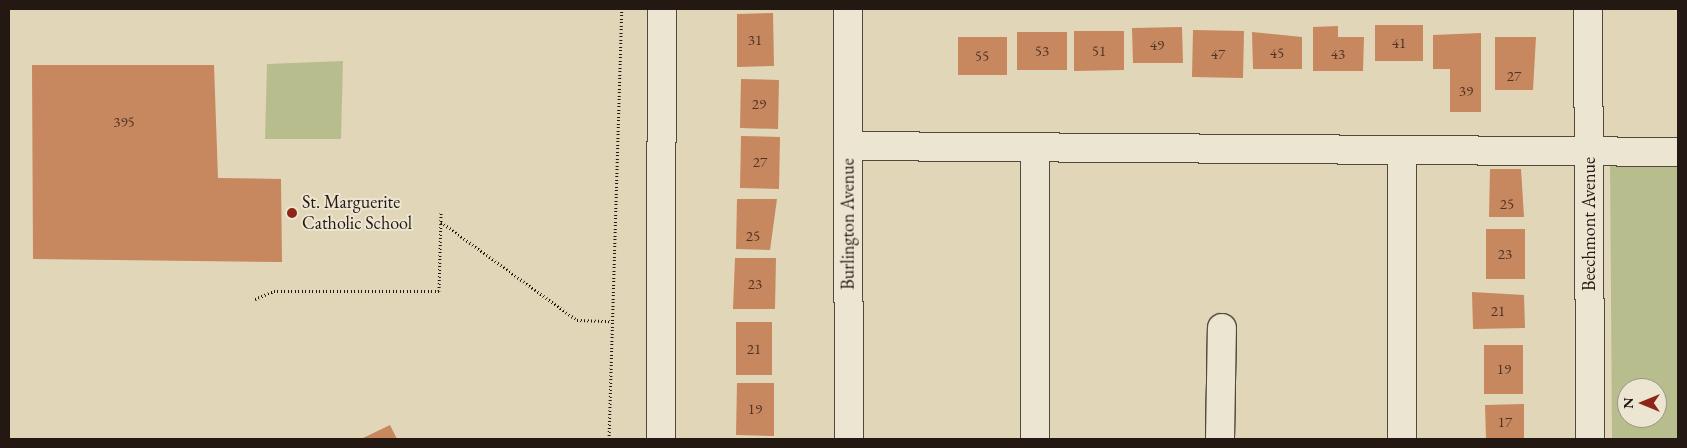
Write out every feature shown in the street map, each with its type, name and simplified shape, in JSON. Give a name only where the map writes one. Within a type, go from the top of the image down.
[{"type":"street","points":[[661,439],[662,9]]},
{"type":"street","name":"Burlington Avenue","points":[[848,9],[849,439]]},
{"type":"street","name":"Beechmont Avenue","points":[[1588,9],[1590,439]]},
{"type":"street","points":[[848,146],[1678,152]]},
{"type":"street","points":[[1035,147],[1035,439]]},
{"type":"street","points":[[1402,151],[1402,439]]},
{"type":"street","points":[[1220,439],[1222,328]]},
{"type":"path","points":[[609,439],[622,9]]},
{"type":"path","points":[[255,299],[274,291],[439,291],[441,212]]},
{"type":"path","points":[[440,222],[577,320],[612,321]]},
{"type":"green space","points":[[343,61],[341,139],[265,139],[267,64]]},
{"type":"green space","points":[[1610,157],[1678,158],[1678,439],[1612,439]]},
{"type":"building","points":[[773,13],[774,66],[737,67],[737,14]]},
{"type":"building","points":[[1375,25],[1423,25],[1423,61],[1375,61]]},
{"type":"building","points":[[1338,26],[1338,37],[1364,37],[1363,71],[1313,71],[1313,27]]},
{"type":"building","points":[[1182,27],[1183,63],[1133,63],[1132,28]]},
{"type":"building","points":[[1193,30],[1244,31],[1243,78],[1192,77]]},
{"type":"building","points":[[1074,31],[1124,31],[1124,70],[1074,71]]},
{"type":"building","points":[[1017,32],[1067,32],[1067,70],[1017,70]]},
{"type":"building","points":[[1252,32],[1302,37],[1302,69],[1253,69]]},
{"type":"building","points":[[1481,33],[1481,112],[1450,112],[1450,69],[1433,69],[1433,35]]},
{"type":"building","points":[[958,37],[1007,37],[1007,75],[958,75]]},
{"type":"building","points":[[1495,37],[1536,37],[1533,90],[1495,90]]},
{"type":"building","name":"St. Marguerite Catholic School","points":[[32,65],[214,65],[218,178],[281,179],[282,262],[33,259]]},
{"type":"building","points":[[741,79],[779,80],[778,129],[740,128]]},
{"type":"building","points":[[741,136],[780,137],[779,189],[740,188]]},
{"type":"building","points":[[1490,169],[1521,169],[1524,217],[1489,217]]},
{"type":"building","points":[[737,199],[777,199],[770,250],[736,249]]},
{"type":"building","points":[[1486,229],[1525,229],[1525,279],[1486,279]]},
{"type":"building","points":[[735,258],[776,258],[775,309],[733,309]]},
{"type":"building","points":[[1472,292],[1524,295],[1525,328],[1473,329]]},
{"type":"building","points":[[736,322],[772,322],[772,375],[736,375]]},
{"type":"building","points":[[1484,345],[1523,345],[1523,394],[1484,394]]},
{"type":"building","points":[[737,383],[774,383],[774,436],[736,435]]},
{"type":"building","points":[[1524,404],[1524,439],[1486,439],[1485,405]]},
{"type":"building","points":[[390,425],[397,439],[361,439]]},
{"type":"place","name":"St. Marguerite Catholic School","points":[[292,213]]}]
